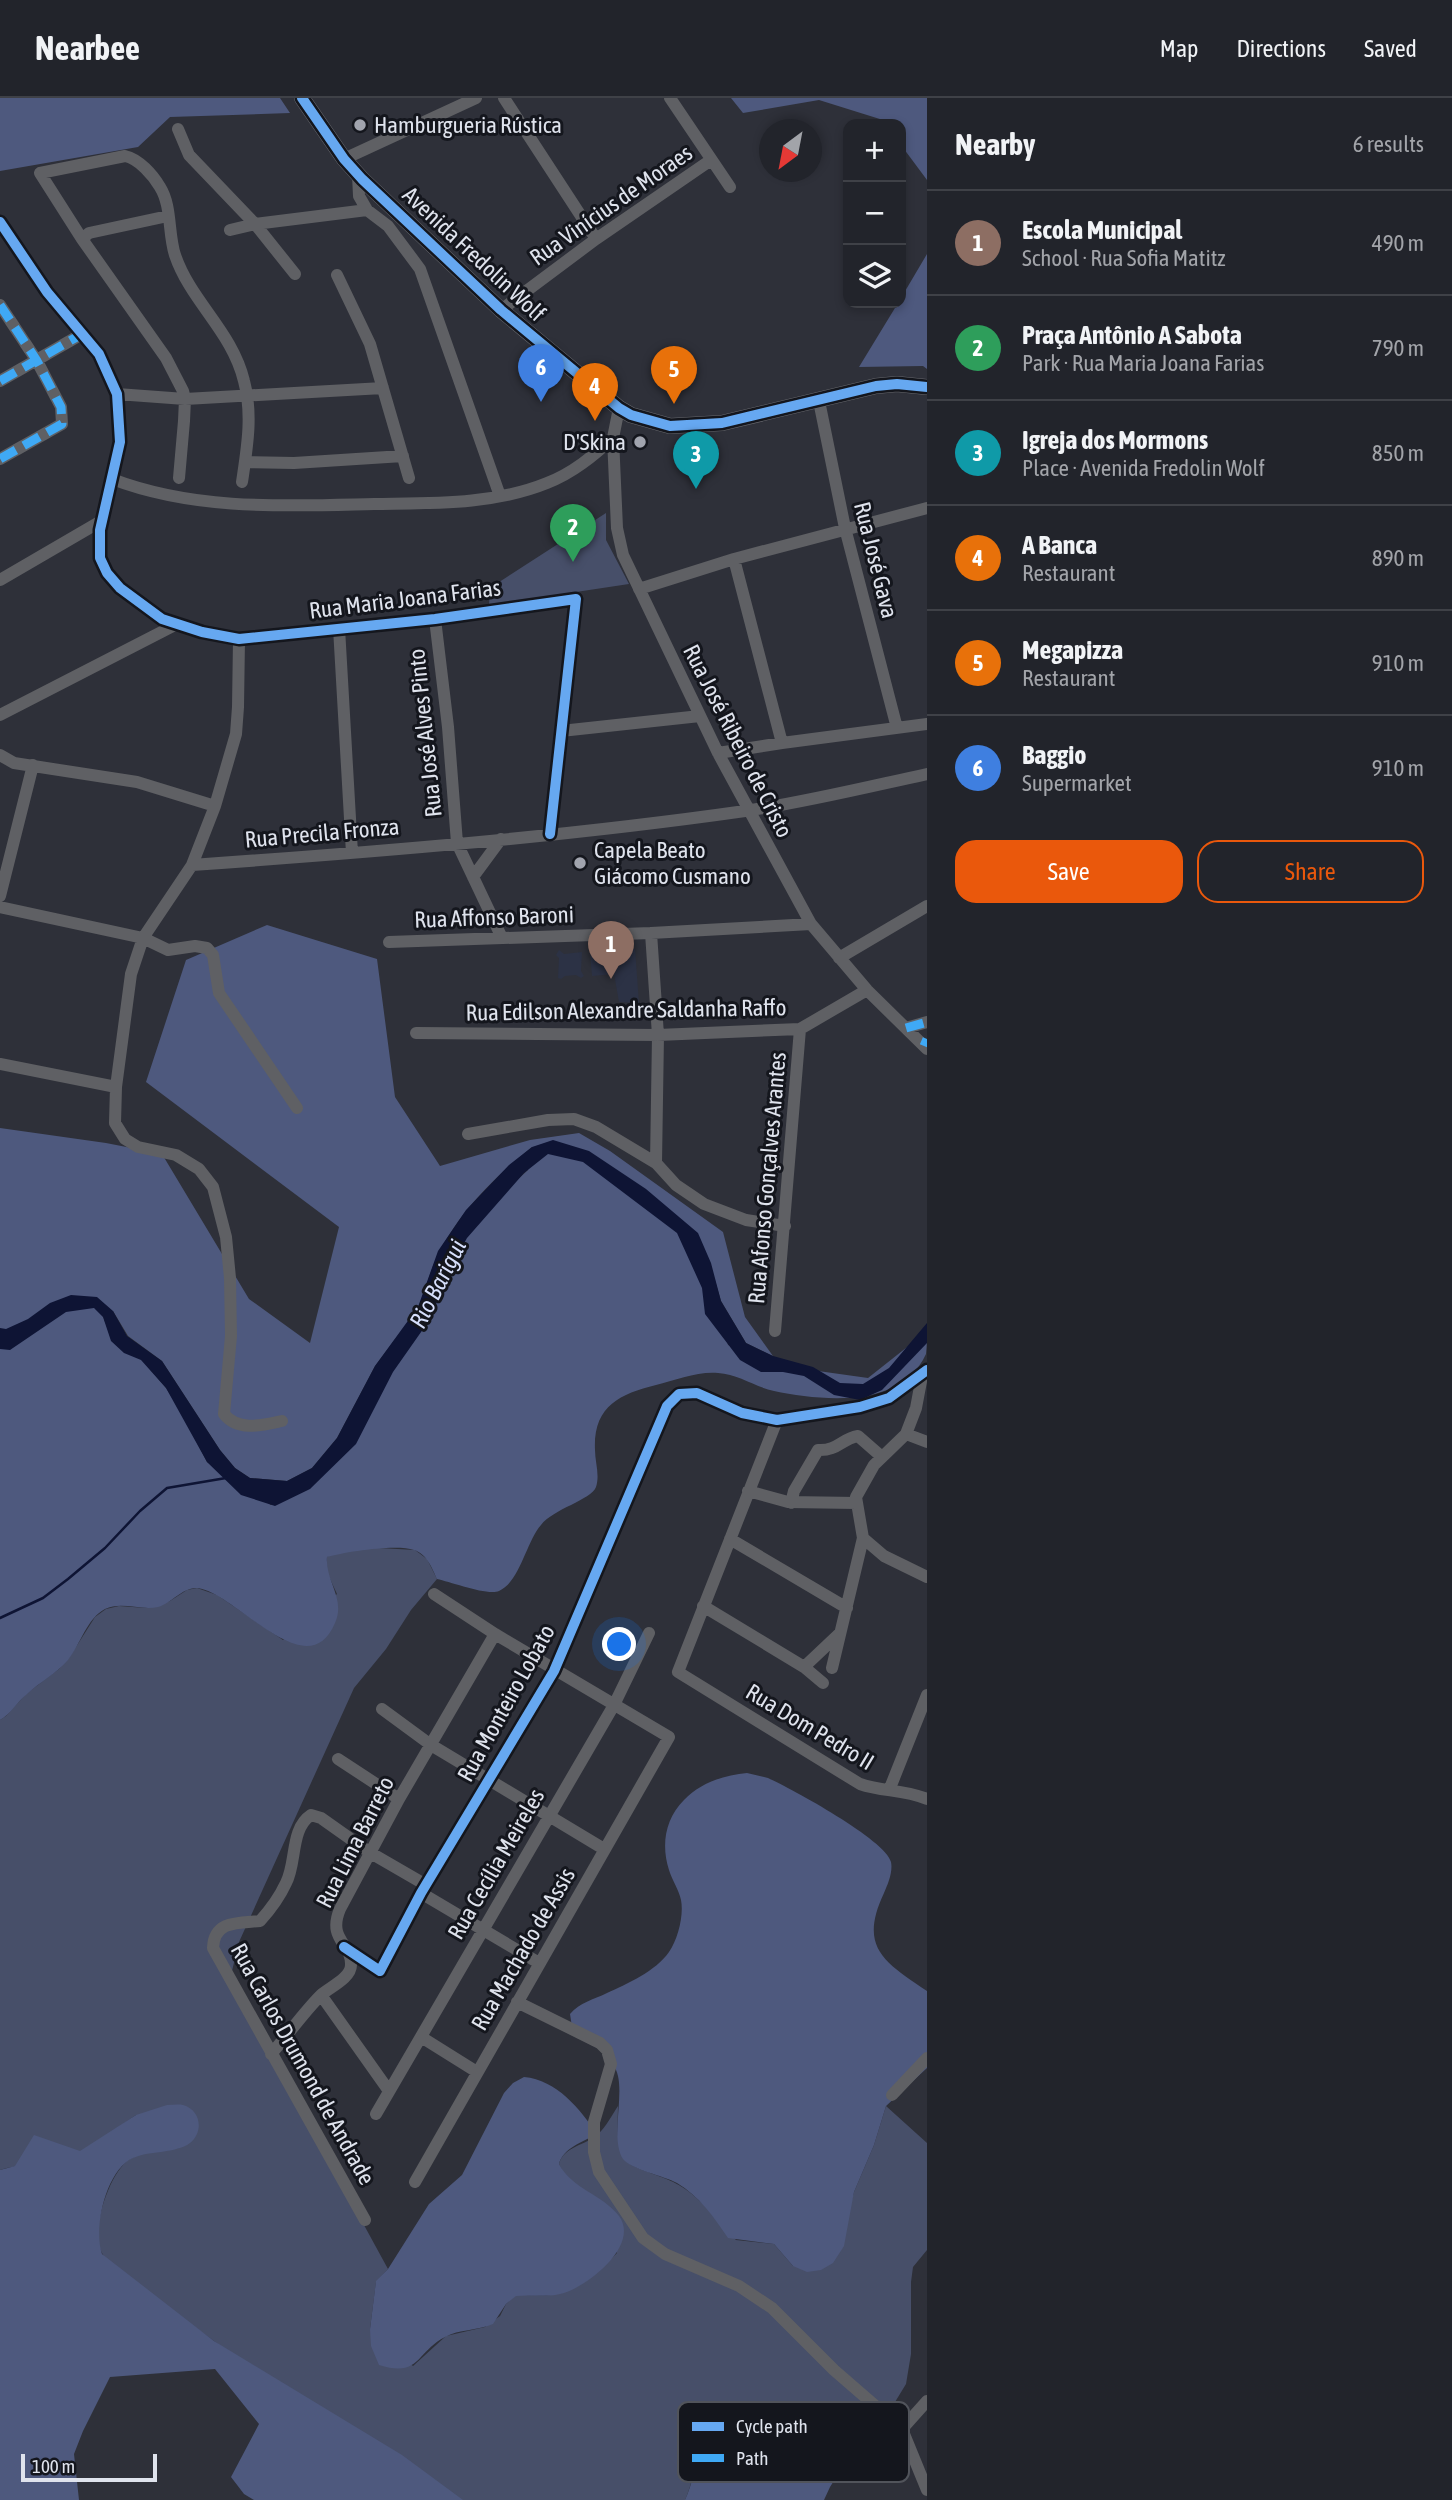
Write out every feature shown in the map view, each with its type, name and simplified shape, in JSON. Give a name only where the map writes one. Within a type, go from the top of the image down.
[{"type":"main road","name":"Avenida Fredolin Wolf","points":[[302,98],[358,175],[501,310],[631,415],[670,426],[722,423],[876,386],[897,384],[927,387]]},
{"type":"street","points":[[344,159],[476,98]]},
{"type":"street","points":[[504,98],[596,239]]},
{"type":"street","points":[[670,98],[730,187]]},
{"type":"street","points":[[178,128],[189,155],[255,224],[295,274]]},
{"type":"street","points":[[179,478],[185,399],[166,358],[82,239],[40,173],[125,156],[131,157],[159,185],[164,194],[171,238],[182,272],[229,342],[241,368],[247,396],[249,433],[242,482]]},
{"type":"street","name":"Rua Vinícius de Moraes","points":[[501,310],[596,239],[711,160]]},
{"type":"street","points":[[358,175],[359,196],[367,210],[388,226],[420,269],[500,495]]},
{"type":"street","points":[[230,230],[255,224],[367,210]]},
{"type":"street","points":[[82,239],[89,233],[168,216]]},
{"type":"street","points":[[0,222],[47,292],[99,355],[117,394],[185,399],[383,388]]},
{"type":"street","points":[[337,275],[370,344],[409,478]]},
{"type":"street","points":[[0,305],[37,360],[61,407],[62,424],[0,459]]},
{"type":"street","points":[[0,382],[82,334]]},
{"type":"street","name":"Rua Maria Joana Farias","points":[[117,394],[120,442],[103,520],[100,558],[107,573],[120,588],[162,619],[175,625],[239,639],[435,619],[576,599],[561,731]]},
{"type":"street","name":"Rua José Gava","points":[[819,401],[845,528],[897,728]]},
{"type":"street","name":"Rua José Ribeiro de Cristo","points":[[619,408],[613,438],[617,528],[623,555],[700,716],[748,811],[811,924],[867,990],[926,1045]]},
{"type":"street","points":[[112,479],[131,486],[239,506],[456,503],[548,483],[572,471],[613,438]]},
{"type":"street","points":[[245,462],[294,463],[402,456]]},
{"type":"street","points":[[639,589],[734,559],[927,508]]},
{"type":"street","points":[[0,580],[103,520]]},
{"type":"street","points":[[734,559],[782,743]]},
{"type":"street","name":"Rua José Alves Pinto","points":[[435,619],[448,727],[457,843]]},
{"type":"street","points":[[0,715],[175,625]]},
{"type":"street","points":[[339,628],[352,853]]},
{"type":"street","points":[[239,639],[236,734],[215,806],[192,864],[143,938],[131,974],[116,1087],[116,1123],[125,1139],[138,1147],[176,1155],[199,1169],[213,1188],[226,1237],[230,1278],[232,1335],[225,1414],[230,1422],[240,1426],[282,1421]]},
{"type":"street","points":[[550,834],[561,731],[700,716]]},
{"type":"street","points":[[718,753],[927,724]]},
{"type":"street","points":[[0,755],[14,763],[137,782],[215,806]]},
{"type":"street","points":[[0,896],[33,765]]},
{"type":"street","name":"Rua Precila Fronza","points":[[192,864],[501,839],[748,811],[927,775]]},
{"type":"street","points":[[473,877],[501,839]]},
{"type":"street","points":[[457,843],[502,938]]},
{"type":"street","points":[[839,958],[927,905]]},
{"type":"street","points":[[0,907],[143,938],[168,950],[195,946],[207,948],[213,955],[219,993],[297,1108]]},
{"type":"street","name":"Rua Affonso Baroni","points":[[389,942],[651,933],[811,924]]},
{"type":"street","points":[[651,933],[658,1035],[656,1163]]},
{"type":"street","name":"Rua Edilson Alexandre Saldanha Raffo","points":[[416,1033],[658,1035],[800,1029],[867,990]]},
{"type":"street","points":[[906,1028],[927,1022]]},
{"type":"street","name":"Rua Afonso Gonçalves Arantes","points":[[775,1331],[800,1029]]},
{"type":"street","points":[[0,1063],[116,1087]]},
{"type":"street","points":[[468,1134],[548,1120],[574,1119],[596,1128],[656,1163],[676,1185],[704,1204],[746,1220],[785,1226]]},
{"type":"street","points":[[823,1683],[804,1667],[703,1606],[777,1419],[860,1407],[889,1398],[924,1373]]},
{"type":"street","points":[[832,1668],[863,1538],[856,1497],[882,1457],[906,1434],[916,1408],[924,1373]]},
{"type":"street","name":"Rua Monteiro Lobato","points":[[344,1947],[380,1971],[423,1889],[554,1671],[667,1406],[679,1394],[697,1393],[742,1413],[777,1419]]},
{"type":"street","points":[[906,1434],[927,1441]]},
{"type":"street","points":[[791,1503],[794,1491],[818,1450],[833,1450],[858,1436],[882,1457]]},
{"type":"street","points":[[748,1491],[791,1503],[857,1503]]},
{"type":"street","points":[[863,1538],[884,1556],[927,1577]]},
{"type":"street","points":[[730,1539],[846,1608]]},
{"type":"street","points":[[434,1594],[554,1671],[614,1705]]},
{"type":"street","name":"Rua Dom Pedro II","points":[[703,1606],[678,1672],[860,1784],[874,1789],[907,1791],[927,1799]]},
{"type":"street","name":"Rua Cecília Meireles","points":[[376,2114],[614,1705],[649,1633]]},
{"type":"street","points":[[804,1667],[840,1633]]},
{"type":"street","name":"Rua Lima Barreto","points":[[271,2054],[321,1995],[351,1969],[352,1961],[336,1929],[336,1919],[369,1852],[495,1634]]},
{"type":"street","points":[[890,1788],[927,1695]]},
{"type":"street","name":"Rua Machado de Assis","points":[[415,2182],[669,1737],[614,1705]]},
{"type":"street","points":[[382,1709],[431,1745],[604,1849]]},
{"type":"street","points":[[338,1759],[399,1799]]},
{"type":"street","name":"Rua Carlos Drumond de Andrade","points":[[365,2220],[213,1948],[213,1939],[227,1924],[260,1921],[287,1882],[300,1825],[311,1815],[321,1818],[369,1852]]},
{"type":"street","points":[[369,1852],[482,1929],[540,1963]]},
{"type":"street","points":[[321,1995],[389,2091]]},
{"type":"street","points":[[517,2002],[600,2043],[607,2050],[611,2064],[594,2122],[594,2152],[599,2172],[643,2238],[665,2254],[739,2286],[772,2308],[870,2402]]},
{"type":"street","points":[[421,2037],[477,2072]]},
{"type":"street","points":[[892,2095],[927,2058]]},
{"type":"street","points":[[909,2422],[927,2401]]},
{"type":"street","points":[[909,2447],[927,2490]]},
{"type":"shaded area","points":[[0,98],[280,98],[290,113],[170,117],[138,147],[0,171]]},
{"type":"shaded area","points":[[731,98],[927,98],[927,180],[906,152],[906,119],[880,119],[819,100],[743,113]]},
{"type":"shaded area","points":[[927,254],[927,369],[923,366],[859,367],[895,308],[906,308],[906,290]]},
{"type":"shaded area","points":[[606,513],[606,540],[629,584],[489,605],[490,588]]},
{"type":"shaded area","points":[[267,925],[377,959],[395,1097],[440,1166],[530,1140],[579,1133],[610,1151],[723,1232],[745,1317],[773,1356],[746,1343],[721,1301],[714,1277],[728,1345],[811,1370],[868,1378],[916,1340],[927,1327],[926,1354],[914,1372],[899,1384],[880,1393],[859,1397],[794,1395],[767,1389],[733,1376],[711,1373],[687,1376],[631,1393],[611,1405],[598,1423],[595,1455],[598,1478],[593,1492],[554,1514],[541,1525],[518,1571],[499,1591],[478,1590],[437,1579],[419,1552],[406,1548],[383,1548],[327,1557],[338,1614],[323,1641],[307,1646],[288,1642],[229,1603],[196,1588],[186,1590],[158,1607],[111,1607],[93,1619],[63,1665],[0,1720],[0,1128],[162,1154],[249,1299],[310,1343],[339,1227],[146,1082],[186,960]],"holes":[[[532,1147],[528,1170],[460,1233],[426,1287],[433,1266],[454,1227],[483,1192]],[[113,1311],[128,1336],[162,1361],[220,1450],[235,1468],[250,1478],[287,1481],[312,1468],[337,1438],[375,1366],[396,1338],[321,1468],[271,1505],[207,1462],[180,1410],[148,1367],[147,1361],[105,1322],[103,1316]]]},
{"type":"shaded area","points":[[635,949],[639,1003],[619,1002],[614,974],[592,976],[590,952]]},
{"type":"shaded area","points":[[559,950],[564,954],[582,952],[581,971],[584,976],[558,978],[559,958],[556,955]]},
{"type":"shaded area","points":[[362,1547],[415,1550],[427,1559],[437,1579],[354,1688],[239,1942],[232,1971],[247,2011],[388,2269],[376,2282],[370,2329],[413,2366],[446,2336],[485,2327],[500,2316],[506,2304],[516,2295],[546,2296],[561,2293],[579,2285],[602,2268],[617,2253],[577,2186],[565,2176],[559,2164],[565,2153],[601,2131],[618,2106],[619,2144],[630,2164],[684,2188],[708,2209],[736,2240],[774,2244],[793,2266],[850,2207],[886,2106],[927,2143],[927,2250],[913,2267],[911,2354],[906,2384],[895,2402],[678,2402],[678,2482],[692,2482],[685,2500],[445,2500],[360,2448],[121,2273],[106,2259],[99,2243],[98,2231],[104,2203],[115,2176],[135,2156],[179,2148],[136,2115],[97,2142],[66,2159],[0,2170],[0,1720],[26,1694],[59,1669],[95,1617],[106,1609],[119,1606],[146,1608],[170,1601],[187,1590],[197,1588],[217,1595],[283,1640],[337,1594],[326,1570],[327,1557],[337,1551]]},
{"type":"shaded area","points":[[747,1773],[768,1778],[816,1804],[873,1841],[885,1853],[891,1862],[891,1870],[877,1912],[875,1941],[888,1962],[927,1991],[927,2068],[886,2106],[874,2145],[854,2192],[844,2246],[833,2263],[821,2270],[807,2272],[793,2266],[774,2244],[728,2238],[706,2208],[685,2188],[633,2166],[623,2159],[619,2150],[619,2088],[615,2068],[601,2051],[572,2027],[570,2014],[582,2004],[641,1976],[669,1952],[680,1927],[682,1906],[665,1851],[669,1824],[678,1807],[697,1789],[721,1778]]},
{"type":"shaded area","points":[[524,2077],[547,2084],[566,2097],[597,2134],[569,2150],[559,2164],[571,2180],[612,2208],[619,2216],[624,2227],[623,2239],[617,2251],[598,2273],[574,2289],[552,2295],[516,2296],[506,2304],[493,2324],[445,2337],[410,2366],[392,2368],[379,2365],[371,2346],[370,2329],[376,2281],[388,2269],[429,2204],[462,2175],[504,2093],[513,2083]]},
{"type":"shaded area","points":[[167,2105],[183,2105],[194,2112],[199,2127],[197,2133],[190,2143],[184,2146],[133,2158],[116,2174],[109,2187],[101,2215],[99,2230],[102,2254],[214,2341],[402,2455],[463,2500],[254,2500],[244,2494],[231,2477],[259,2424],[215,2369],[110,2377],[74,2454],[79,2500],[0,2500],[0,2170],[15,2166],[34,2135],[80,2151],[136,2115]]},
{"type":"shaded area","points":[[691,2482],[833,2482],[824,2500],[685,2500]]},
{"type":"water","name":"Rio Barigui","points":[[553,1140],[589,1151],[646,1189],[698,1233],[711,1263],[721,1301],[746,1343],[773,1356],[813,1367],[840,1383],[863,1384],[889,1368],[927,1323],[927,1343],[882,1390],[860,1400],[834,1395],[804,1376],[761,1372],[740,1360],[705,1314],[702,1288],[677,1233],[583,1162],[548,1154],[524,1173],[467,1238],[442,1283],[433,1315],[393,1372],[356,1444],[310,1489],[275,1506],[241,1495],[207,1462],[166,1388],[141,1360],[124,1353],[111,1341],[103,1317],[94,1308],[66,1312],[10,1350],[0,1349],[0,1328],[6,1329],[28,1319],[50,1303],[71,1295],[97,1297],[113,1311],[127,1336],[162,1361],[220,1450],[235,1468],[250,1478],[287,1481],[312,1468],[337,1438],[375,1366],[418,1307],[438,1251],[466,1210],[509,1165],[532,1147]]},
{"type":"waterway","points":[[0,1618],[43,1598],[68,1579],[105,1548],[140,1511],[167,1488],[226,1478]]},
{"type":"marked path","points":[[0,305],[37,361],[61,407],[62,424],[0,459]]},
{"type":"marked path","points":[[0,381],[82,334]]},
{"type":"marked path","points":[[906,1028],[927,1022]]},
{"type":"marked path","points":[[924,1046],[927,1039]]},
{"type":"cycle path","points":[[302,98],[344,159],[362,179],[501,310],[631,415],[670,426],[722,423],[876,386],[897,384],[927,387]]},
{"type":"cycle path","points":[[0,222],[47,292],[99,354],[117,394],[120,442],[100,530],[100,558],[107,573],[120,588],[162,619],[202,632],[239,639],[435,619],[576,599],[550,834]]},
{"type":"cycle path","points":[[344,1947],[380,1971],[421,1893],[554,1671],[667,1406],[679,1394],[697,1393],[742,1413],[777,1420],[860,1407],[889,1398],[927,1370]]},
{"type":"place","name":"Hamburgueria Rústica","points":[[360,125]]},
{"type":"place","name":"Baggio","points":[[541,402]]},
{"type":"place","name":"Megapizza","points":[[674,404]]},
{"type":"place","name":"A Banca","points":[[595,421]]},
{"type":"place","name":"D'Skina","points":[[640,442]]},
{"type":"place","name":"Igreja dos Mormons","points":[[696,489]]},
{"type":"place","name":"Praça Antônio A Sabota","points":[[573,562]]},
{"type":"place","name":"Capela Beato Giácomo Cusmano","points":[[580,863]]},
{"type":"place","name":"Escola Municipal","points":[[611,979]]}]
